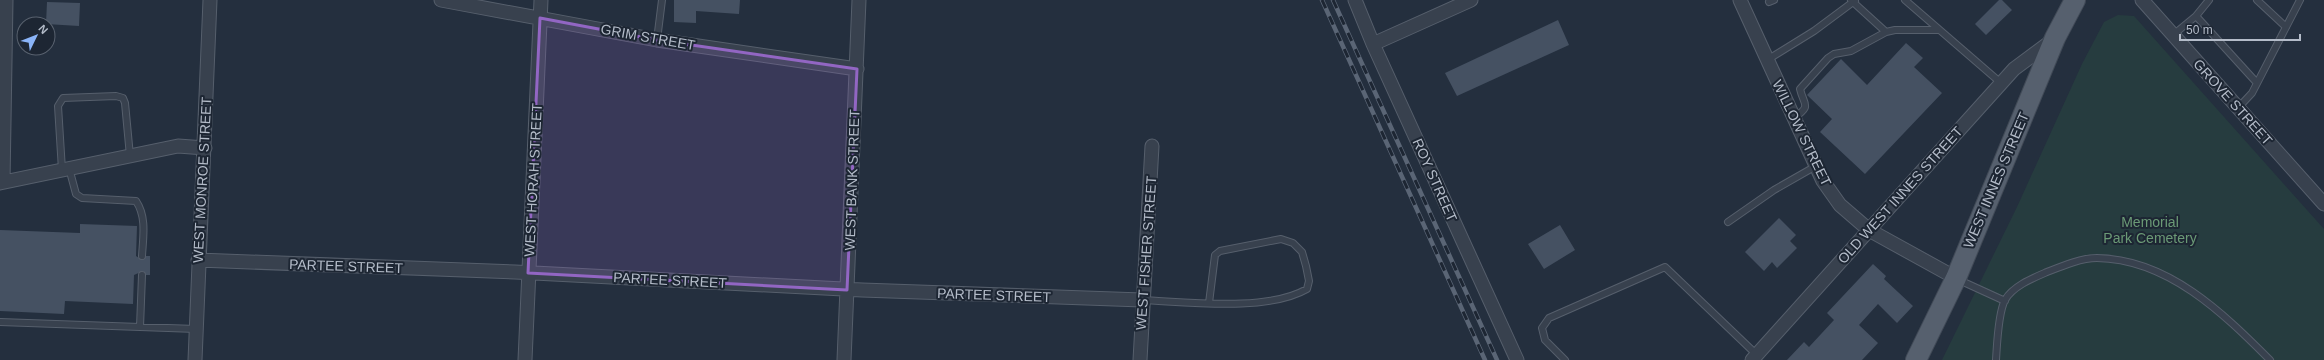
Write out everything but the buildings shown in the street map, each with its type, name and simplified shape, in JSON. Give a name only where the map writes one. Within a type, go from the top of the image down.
[{"type":"main road","name":"WEST INNES STREET","points":[[1916,360],[1956,278],[2056,38],[2075,0]]},
{"type":"street","points":[[6,0],[1,182],[178,146],[205,148]]},
{"type":"street","name":"WEST MONROE STREET","points":[[196,360],[198,260],[205,148],[210,0]]},
{"type":"street","name":"GRIM STREET","points":[[441,0],[657,40],[857,69]]},
{"type":"street","name":"WEST HORAH STREET","points":[[524,360],[541,0]]},
{"type":"street","name":"WEST BANK STREET","points":[[844,360],[859,0]]},
{"type":"street","name":"ROY STREET","points":[[1355,0],[1373,44],[1517,360]]},
{"type":"street","points":[[1373,44],[1471,0]]},
{"type":"street","name":"WILLOW STREET","points":[[1740,0],[1823,181],[1840,205],[1869,230],[1956,278]]},
{"type":"street","name":"GROVE STREET","points":[[2142,0],[2324,204]]},
{"type":"street","name":"OLD WEST INNES STREET","points":[[1754,357],[2014,69],[2056,38]]},
{"type":"street","name":"WEST FISHER STREET","points":[[1140,360],[1142,300],[1152,146]]},
{"type":"street","name":"PARTEE STREET","points":[[198,260],[528,273],[847,290],[1142,300]]},
{"type":"lane","points":[[657,40],[662,0]]},
{"type":"lane","points":[[1905,0],[2001,83]]},
{"type":"lane","points":[[2173,35],[2196,16],[2209,0]]},
{"type":"lane","points":[[2257,0],[2286,27]]},
{"type":"lane","points":[[2238,108],[2252,93],[2300,0]]},
{"type":"lane","points":[[1767,60],[1814,30],[1853,1],[1886,32]]},
{"type":"lane","points":[[2196,16],[2257,83]]},
{"type":"lane","points":[[1794,118],[1804,111],[1806,107],[1800,89],[1828,58],[1834,54],[1842,54],[1886,32],[1895,30],[1939,30]]},
{"type":"lane","points":[[130,156],[125,103],[123,98],[116,96],[64,98],[58,106],[66,169],[76,194],[82,198],[136,201],[141,208],[143,217],[142,256]]},
{"type":"lane","points":[[1728,222],[1774,190],[1816,166]]},
{"type":"lane","points":[[1142,300],[1209,302],[1274,300],[1296,295],[1307,289],[1309,281],[1302,252],[1293,243],[1281,239],[1220,250],[1215,255],[1209,302]]},
{"type":"lane","points":[[1996,360],[1997,345],[2005,301],[2015,290],[2034,278],[2063,266],[2096,258],[2135,263],[2173,279],[2220,311],[2270,360]]},
{"type":"lane","points":[[1565,360],[1545,340],[1542,328],[1548,318],[1665,267],[1754,357]]},
{"type":"lane","points":[[140,327],[142,275]]},
{"type":"lane","points":[[1956,278],[2005,301]]},
{"type":"lane","points":[[0,322],[196,329]]},
{"type":"highlighted area","points":[[540,18],[657,40],[857,69],[847,290],[528,273]]},
{"type":"green space","name":"Memorial Park Cemetery","points":[[2118,15],[2134,16],[2324,229],[2324,360],[1942,360],[2017,207],[2082,64],[2104,22]]},
{"type":"railway","points":[[1322,0],[1485,360]]},
{"type":"railway","points":[[1333,0],[1497,360]]}]
